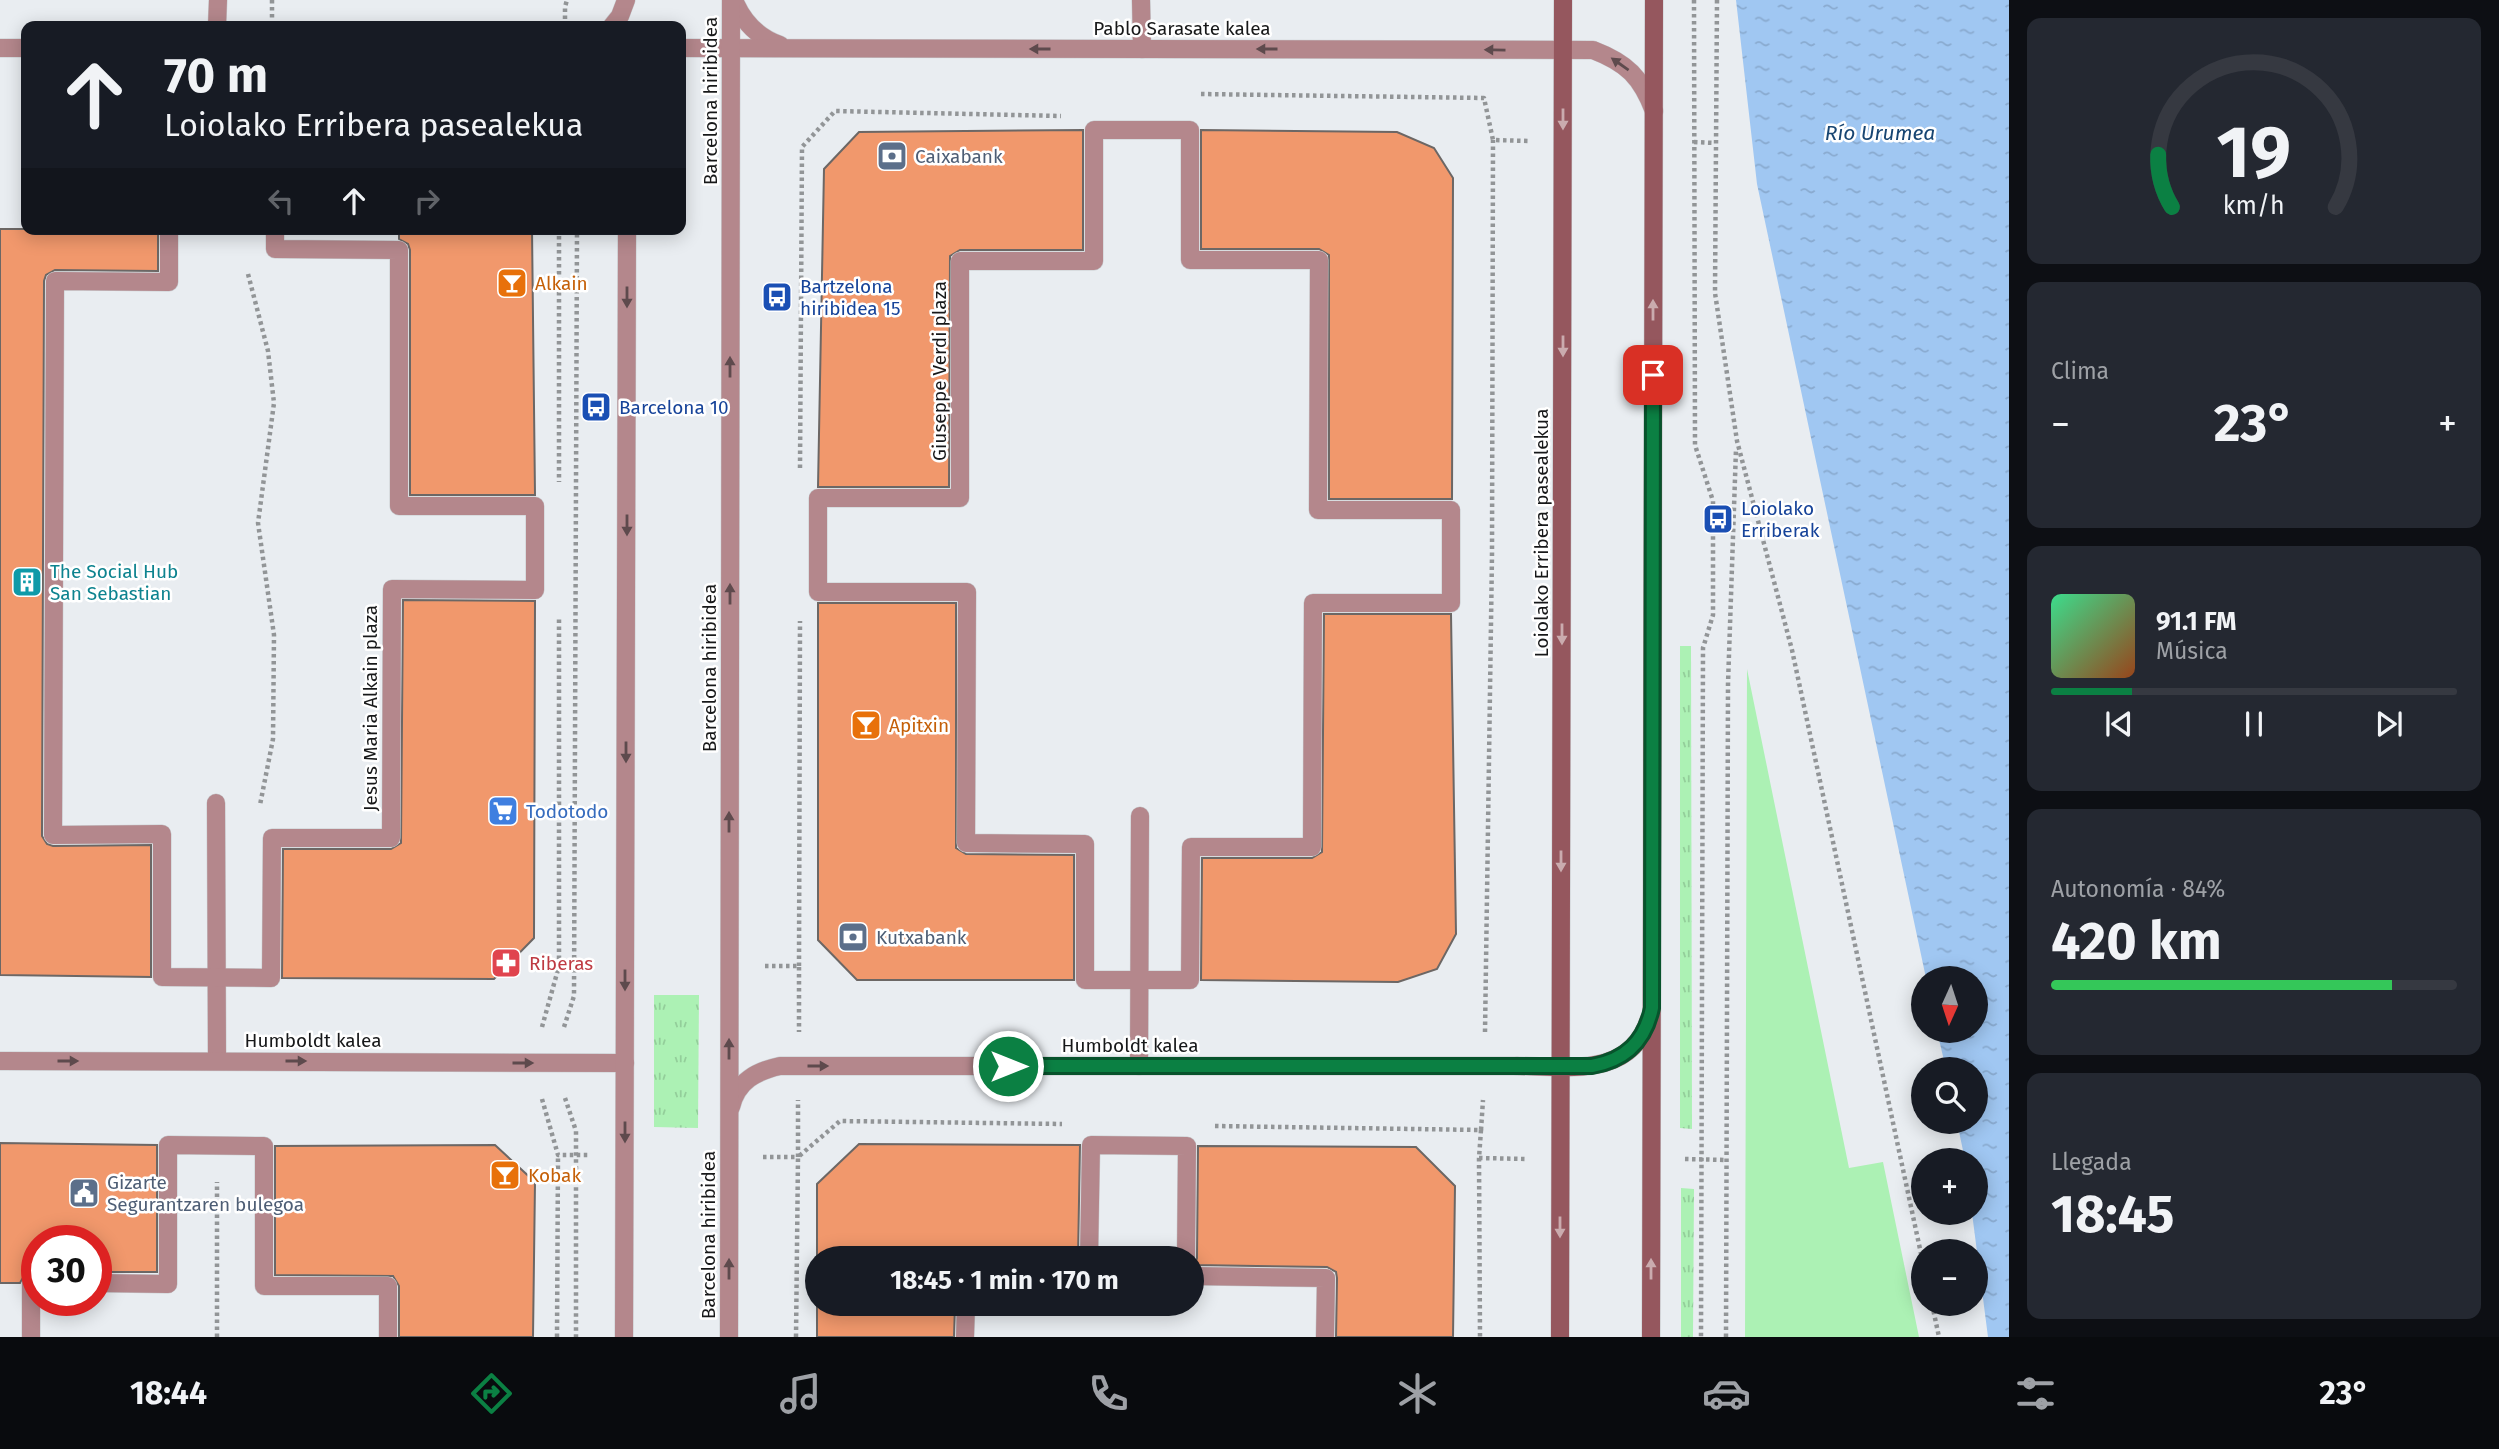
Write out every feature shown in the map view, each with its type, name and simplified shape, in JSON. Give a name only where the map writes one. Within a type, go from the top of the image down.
[{"type":"main road","name":"Loiolako Erribera pasealekua","points":[[1560,1337],[1563,0]]},
{"type":"main road","points":[[1651,1337],[1654,0]]},
{"type":"main road","points":[[1517,1066],[1592,1066],[1621,1057],[1642,1035],[1652,1008]]},
{"type":"main road","name":"Loiolako Erribera pasealekua","points":[[1517,1066],[1534,1070],[1547,1079],[1556,1094],[1560,1109]]},
{"type":"street","points":[[217,21],[218,0]]},
{"type":"street","points":[[616,21],[627,0]]},
{"type":"street","points":[[627,0],[628,21]]},
{"type":"street","name":"Barcelona hiribidea","points":[[729,1337],[733,0]]},
{"type":"street","name":"Barcelona hiribidea","points":[[733,0],[740,14],[762,37],[793,48]]},
{"type":"street","points":[[1142,0],[1142,49]]},
{"type":"street","points":[[0,48],[21,48]]},
{"type":"street","name":"Pablo Sarasate kalea","points":[[686,48],[1593,50],[1614,58],[1633,73],[1646,91],[1654,111]]},
{"type":"street","name":"Giuseppe Verdi plaza","points":[[1094,130],[1190,130],[1190,260],[1319,260],[1318,510],[1451,510],[1451,603],[1313,603],[1312,847],[1191,847],[1191,980],[1139,980],[1085,980],[1085,844],[966,843],[967,592],[818,592],[818,498],[960,498],[960,261],[1094,261],[1094,130]]},
{"type":"street","name":"Jesus Maria Alkain plaza","points":[[169,235],[169,282],[55,281],[53,835],[162,834],[162,977],[271,978],[272,838],[391,838],[392,589],[535,590],[535,506],[399,506],[399,250],[275,249],[275,235]]},
{"type":"street","points":[[624,1337],[627,235]]},
{"type":"street","points":[[216,803],[217,1061]]},
{"type":"street","points":[[1139,816],[1139,1066]]},
{"type":"street","name":"Humboldt kalea","points":[[0,1061],[625,1063]]},
{"type":"street","name":"Humboldt kalea","points":[[729,1117],[733,1098],[743,1082],[760,1070],[780,1066],[1517,1066]]},
{"type":"street","points":[[112,1283],[168,1284],[168,1145],[264,1146],[264,1286],[388,1286],[388,1337]]},
{"type":"street","points":[[1089,1246],[1091,1145],[1139,1145],[1187,1146],[1186,1246]]},
{"type":"street","points":[[1204,1276],[1326,1278],[1325,1337]]},
{"type":"street","points":[[31,1316],[31,1337]]},
{"type":"street","points":[[965,1337],[966,1316]]},
{"type":"path","points":[[272,0],[272,21]]},
{"type":"path","points":[[565,21],[567,0]]},
{"type":"path","points":[[1695,0],[1695,445],[1713,501],[1713,615],[1703,648],[1701,1337]]},
{"type":"path","points":[[1717,0],[1715,293],[1737,441],[1792,650],[1918,1239]]},
{"type":"path","points":[[1195,94],[1484,98],[1493,140],[1492,555],[1484,1066],[1479,1158],[1480,1337]]},
{"type":"path","points":[[800,473],[802,147],[835,111],[1072,117]]},
{"type":"path","points":[[1493,140],[1540,141]]},
{"type":"path","points":[[1682,143],[1714,143]]},
{"type":"path","points":[[576,1337],[576,1131],[564,1094],[563,1031],[574,996],[578,235]]},
{"type":"path","points":[[247,270],[268,351],[274,403],[258,523],[274,635],[272,739],[258,814]]},
{"type":"path","points":[[1726,1337],[1728,684],[1737,441]]},
{"type":"path","points":[[799,966],[800,609]]},
{"type":"path","points":[[796,1337],[798,1157],[840,1121],[1071,1124]]},
{"type":"path","points":[[1207,1126],[1481,1130]]},
{"type":"path","points":[[217,1145],[217,1337]]},
{"type":"path","points":[[557,1337],[558,1155]]},
{"type":"path","points":[[1479,1158],[1538,1159]]},
{"type":"path","points":[[1677,1159],[1726,1160]]},
{"type":"path","points":[[1935,1316],[1939,1337]]},
{"type":"green space","points":[[1680,646],[1691,646],[1692,1129],[1680,1128]]},
{"type":"green space","points":[[1747,669],[1849,1168],[1883,1162],[1911,1298],[1911,1316],[1915,1316],[1919,1337],[1745,1337]]},
{"type":"green space","points":[[654,995],[699,995],[698,1128],[654,1127]]},
{"type":"green space","points":[[1681,1188],[1694,1189],[1693,1337],[1681,1337]]},
{"type":"water","name":"Río Urumea","points":[[1736,0],[2009,0],[2009,1337],[1988,1337],[1985,1316],[1988,1316],[1988,1239],[1975,1239],[1974,1225],[1988,1225],[1988,1148],[1962,1148],[1960,1134],[1988,1134],[1988,1057],[1943,1057],[1940,1043],[1988,1043],[1988,966],[1923,966],[1757,184]]},
{"type":"building","points":[[1083,130],[1083,250],[960,250],[950,256],[949,487],[818,487],[824,169],[859,132]]},
{"type":"building","points":[[1201,130],[1397,132],[1434,148],[1453,178],[1452,499],[1329,499],[1329,255],[1319,249],[1201,249]]},
{"type":"building","name":"The Social Hub San Sebastian","points":[[0,229],[21,229],[21,235],[158,235],[158,271],[55,270],[46,275],[44,281],[42,836],[47,844],[53,846],[151,845],[151,977],[0,975]]},
{"type":"building","points":[[399,235],[532,235],[535,495],[410,495],[410,250],[408,244],[399,239]]},
{"type":"building","points":[[403,600],[535,601],[534,938],[494,979],[282,978],[283,849],[391,849],[401,843]]},
{"type":"building","points":[[818,603],[956,603],[956,848],[966,854],[1074,855],[1074,980],[857,980],[818,940]]},
{"type":"building","points":[[1324,614],[1451,614],[1456,934],[1437,969],[1398,982],[1201,980],[1202,858],[1312,858],[1322,852]]},
{"type":"building","name":"Gizarte Segurantzaren bulegoa","points":[[0,1143],[157,1145],[157,1272],[112,1272],[112,1225],[21,1225],[21,1281],[0,1283]]},
{"type":"building","points":[[859,1144],[1080,1145],[1078,1246],[817,1246],[817,1184]]},
{"type":"building","points":[[495,1145],[535,1182],[533,1337],[399,1337],[399,1286],[393,1276],[275,1275],[275,1146]]},
{"type":"building","points":[[1198,1146],[1416,1147],[1455,1186],[1453,1337],[1336,1337],[1336,1272],[1327,1267],[1204,1265],[1204,1246],[1197,1246]]},
{"type":"building","points":[[817,1316],[955,1316],[954,1337],[817,1337]]},
{"type":"place","name":"Caixabank","points":[[892,156]]},
{"type":"place","name":"Alkain","points":[[512,283]]},
{"type":"place","name":"Bartzelona hiribidea 15","points":[[777,297]]},
{"type":"place","name":"Barcelona 10","points":[[596,407]]},
{"type":"place","name":"Loiolako Erriberak","points":[[1718,519]]},
{"type":"place","name":"The Social Hub San Sebastian","points":[[27,582]]},
{"type":"place","name":"Apitxin","points":[[866,725]]},
{"type":"place","name":"Todotodo","points":[[503,811]]},
{"type":"place","name":"Kutxabank","points":[[853,937]]},
{"type":"place","name":"Riberas","points":[[506,963]]},
{"type":"place","name":"Kobak","points":[[505,1175]]},
{"type":"place","name":"Gizarte Segurantzaren bulegoa","points":[[84,1193]]},
{"type":"route","points":[[1008,1066],[1592,1066],[1621,1057],[1633,1047],[1649,1022],[1652,1008],[1653,375]]}]
